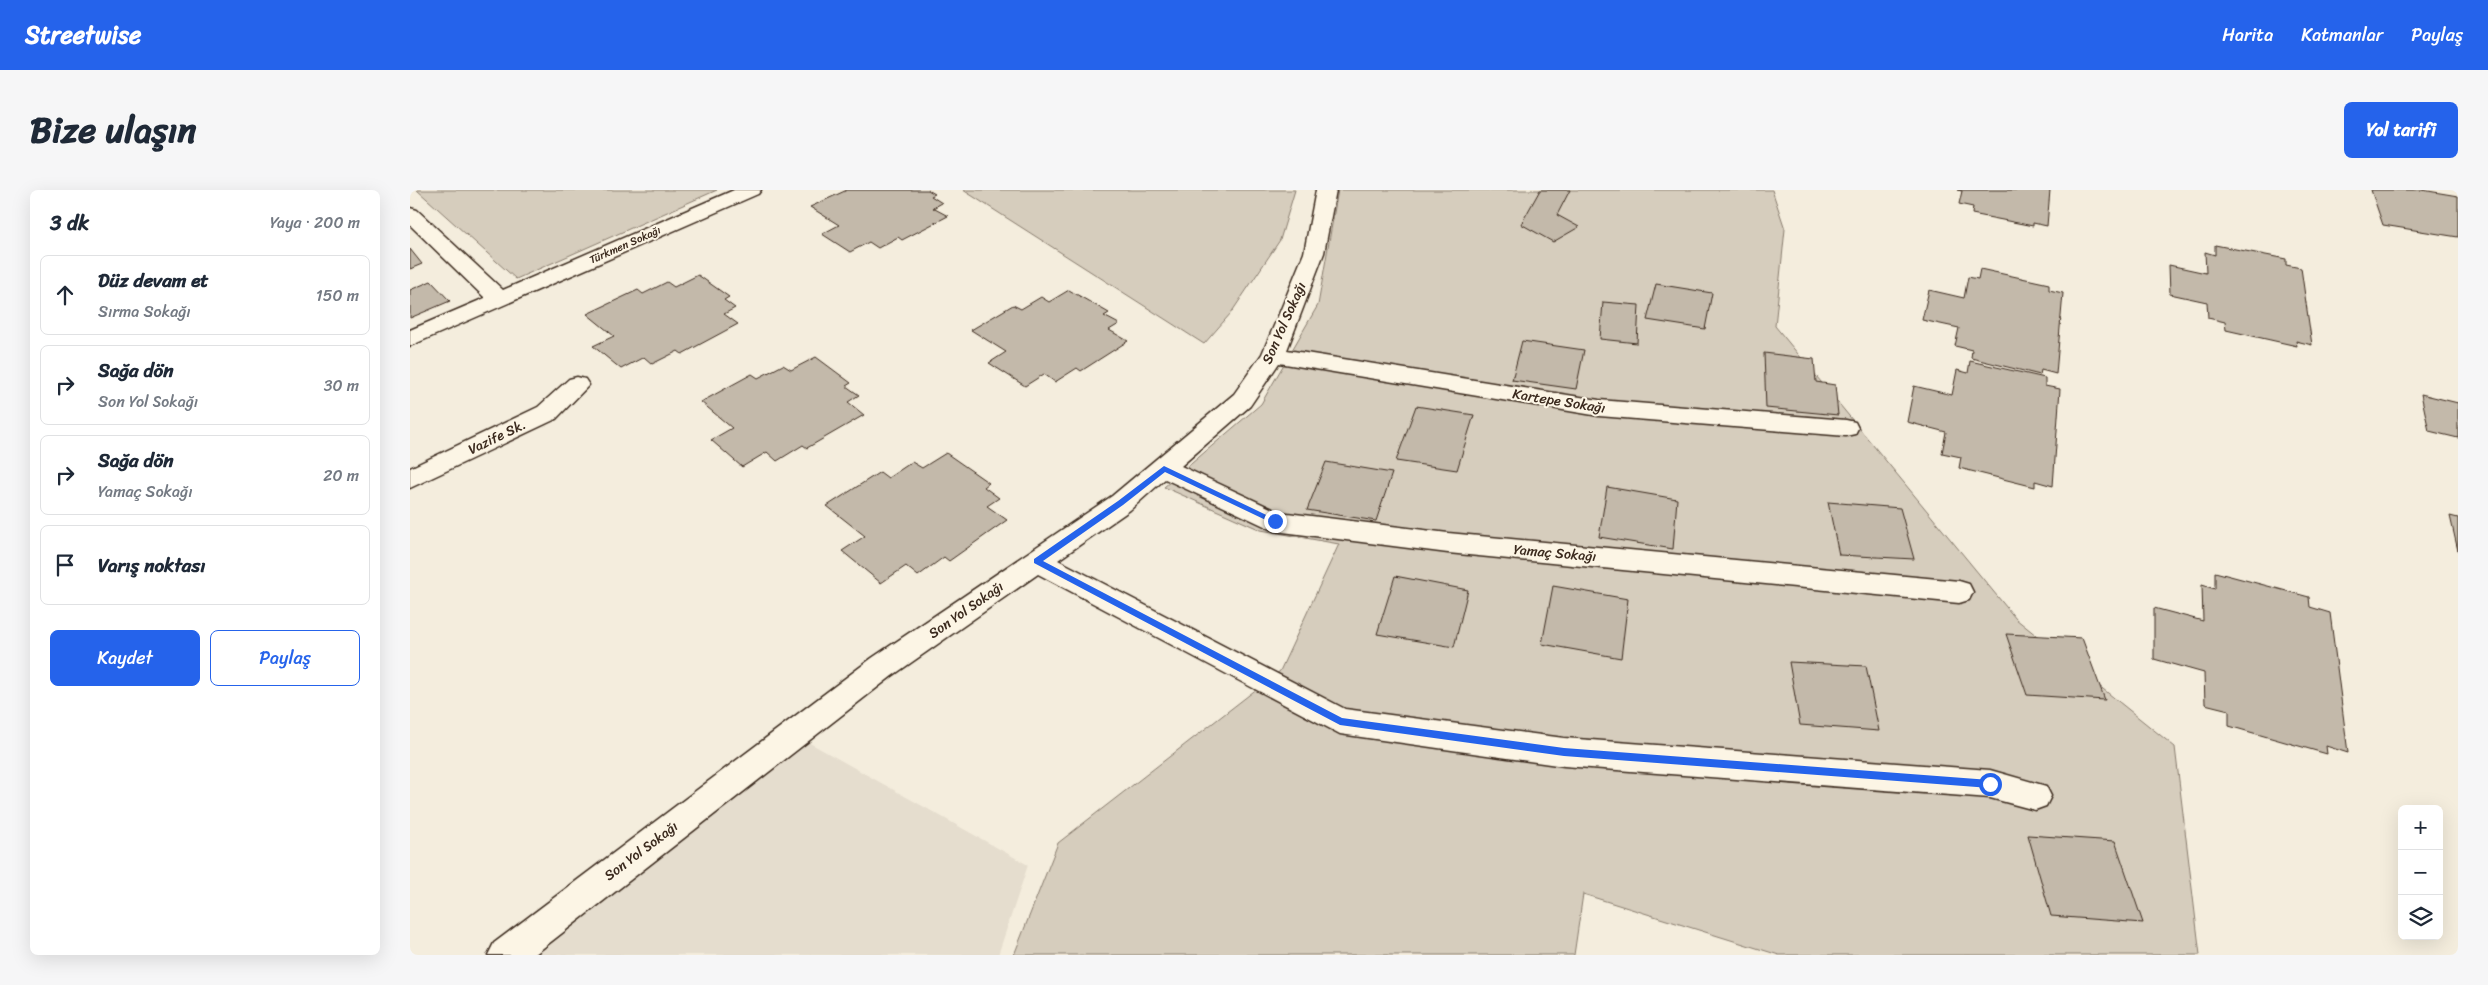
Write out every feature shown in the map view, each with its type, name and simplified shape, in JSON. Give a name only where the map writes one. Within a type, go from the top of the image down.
[{"type":"street","name":"Türkmen Sokağı","points":[[410,340],[751,190]]},
{"type":"street","name":"Son Yol Sokağı","points":[[506,955],[882,667],[1121,503],[1242,400],[1273,355],[1314,252],[1326,190]]},
{"type":"street","points":[[412,220],[500,300]]},
{"type":"street","name":"Kartepe Sokağı","points":[[1273,355],[1599,408],[1846,428]]},
{"type":"street","name":"Vazife Sk.","points":[[410,479],[547,413],[577,385]]},
{"type":"street","name":"Yamaç Sokağı","points":[[1164,468],[1275,521],[1448,543],[1959,592]]},
{"type":"street","points":[[1037,561],[1340,722],[1564,752],[1990,784],[2035,796]]},
{"type":"shaded area","points":[[417,190],[717,190],[516,279]]},
{"type":"shaded area","points":[[963,190],[1295,190],[1280,240],[1231,313],[1204,344]]},
{"type":"shaded area","points":[[1338,190],[1772,190],[1785,229],[1775,326],[2016,619],[2175,747],[2200,955],[1779,955],[1583,894],[1574,955],[1014,955],[1058,843],[1280,671],[1339,544],[1261,530],[1164,487],[1261,404],[1318,305]]},
{"type":"shaded area","points":[[808,742],[1028,865],[998,955],[537,955]]},
{"type":"building","points":[[847,190],[928,190],[935,194],[931,196],[942,203],[933,208],[948,216],[902,240],[898,237],[878,248],[869,242],[850,252],[822,234],[839,225],[810,207]]},
{"type":"building","points":[[1540,190],[1570,190],[1557,215],[1579,227],[1553,242],[1521,224]]},
{"type":"building","points":[[1957,190],[2050,190],[2047,226],[2033,223],[2033,226],[1972,214],[1973,207],[1959,204],[1962,191]]},
{"type":"building","points":[[2371,190],[2422,190],[2458,196],[2458,237],[2383,225]]},
{"type":"building","points":[[2215,245],[2286,259],[2286,265],[2301,268],[2312,345],[2296,341],[2297,346],[2226,330],[2225,322],[2208,318],[2207,302],[2170,294],[2169,265],[2206,273],[2205,252],[2215,255]]},
{"type":"building","points":[[410,249],[422,264],[410,269]]},
{"type":"building","points":[[1980,269],[2049,284],[2049,290],[2063,293],[2056,374],[2041,370],[2040,375],[1971,358],[1972,350],[1955,346],[1959,328],[1922,320],[1929,290],[1964,298],[1968,277],[1978,279]]},
{"type":"building","points":[[698,275],[729,297],[724,300],[735,308],[724,314],[738,324],[682,354],[678,351],[652,364],[644,357],[621,369],[593,346],[614,336],[587,314],[638,290],[643,294],[667,282],[674,287]]},
{"type":"building","points":[[431,281],[450,301],[410,318],[410,290]]},
{"type":"building","points":[[1656,284],[1712,293],[1705,329],[1647,320]]},
{"type":"building","points":[[1069,290],[1109,313],[1104,316],[1119,324],[1109,330],[1128,341],[1081,371],[1077,368],[1055,382],[1044,374],[1025,386],[989,363],[1006,352],[971,330],[1013,305],[1021,309],[1041,297],[1049,302]]},
{"type":"building","points":[[1603,302],[1639,305],[1637,343],[1600,339]]},
{"type":"building","points":[[1522,341],[1584,350],[1576,389],[1512,380]]},
{"type":"building","points":[[1764,353],[1814,359],[1816,382],[1835,385],[1838,415],[1766,408]]},
{"type":"building","points":[[816,357],[851,383],[846,386],[859,395],[848,402],[864,415],[807,448],[803,445],[777,461],[767,452],[742,467],[711,440],[732,428],[701,402],[752,374],[758,378],[783,365],[791,370]]},
{"type":"building","points":[[1970,361],[2045,378],[2045,386],[2060,389],[2053,486],[2035,481],[2035,487],[1959,468],[1961,457],[1942,453],[1946,432],[1907,422],[1914,386],[1952,395],[1957,370],[1968,373]]},
{"type":"building","points":[[2421,394],[2458,403],[2458,438],[2429,431]]},
{"type":"building","points":[[1416,406],[1474,415],[1457,470],[1396,461]]},
{"type":"building","points":[[946,453],[989,483],[984,487],[999,498],[987,506],[1007,520],[949,561],[944,557],[918,576],[906,566],[881,583],[842,551],[865,536],[827,506],[880,472],[888,478],[912,462],[922,468]]},
{"type":"building","points":[[1326,462],[1392,473],[1376,521],[1307,510]]},
{"type":"building","points":[[1607,487],[1677,499],[1673,549],[1599,537]]},
{"type":"building","points":[[1828,502],[1900,508],[1914,559],[1839,555]]},
{"type":"building","points":[[2450,516],[2458,518],[2458,551]]},
{"type":"building","points":[[2215,572],[2309,597],[2310,607],[2330,613],[2348,753],[2326,746],[2327,754],[2229,726],[2229,710],[2205,704],[2204,673],[2154,659],[2154,608],[2203,621],[2202,585],[2215,589]]},
{"type":"building","points":[[1395,576],[1468,590],[1454,647],[1377,634]]},
{"type":"building","points":[[1553,586],[1628,599],[1621,658],[1542,644]]},
{"type":"building","points":[[2006,634],[2082,638],[2105,700],[2027,695]]},
{"type":"building","points":[[1789,662],[1866,666],[1879,731],[1800,725]]},
{"type":"building","points":[[2028,835],[2115,841],[2143,923],[2051,916]]},
{"type":"route","points":[[1275,521],[1164,468],[1121,503],[1037,561],[1340,722],[1564,752],[1990,784]]}]
